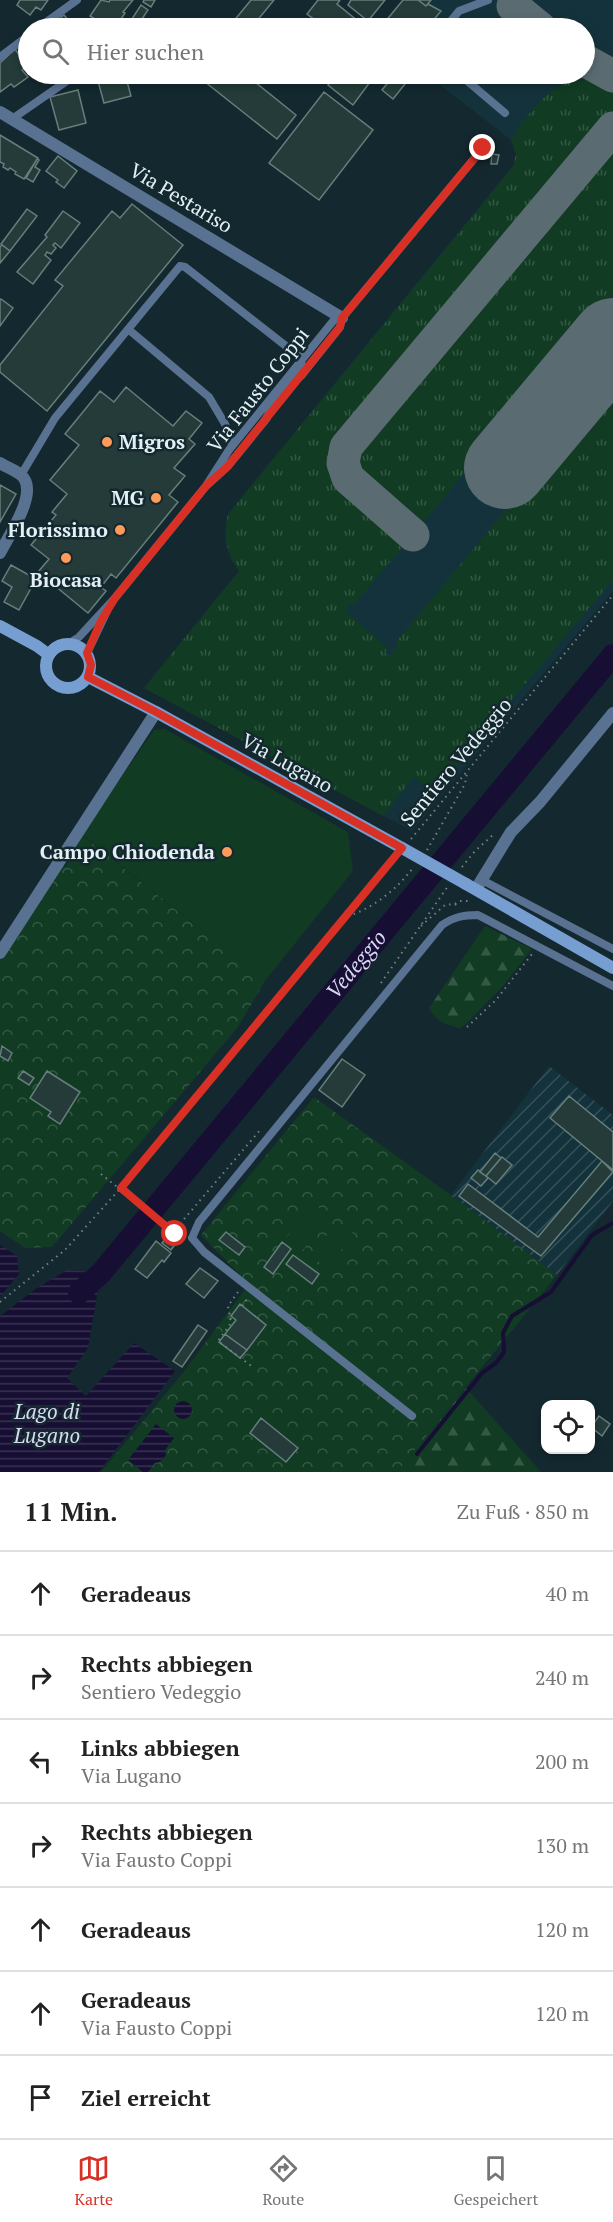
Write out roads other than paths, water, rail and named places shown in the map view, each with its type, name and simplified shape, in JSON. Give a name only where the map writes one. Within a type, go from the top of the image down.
[{"type":"main road","points":[[0,626],[49,655]]},
{"type":"main road","points":[[68,644],[75,645],[87,653],[91,665],[88,677],[76,687],[68,689],[54,684],[46,670],[49,655],[60,645],[68,644]]},
{"type":"main road","name":"Via Lugano","points":[[88,677],[402,848],[474,884],[613,968]]},
{"type":"street","name":"Via Pestariso","points":[[4,115],[340,316]]},
{"type":"street","points":[[0,463],[21,475],[27,483],[28,494],[0,553]]},
{"type":"street","points":[[0,953],[156,712]]},
{"type":"street","points":[[474,884],[511,832],[540,802],[613,713]]},
{"type":"lane","points":[[53,18],[77,0]]},
{"type":"lane","points":[[453,18],[459,11],[488,0]]},
{"type":"lane","points":[[0,57],[18,44]]},
{"type":"lane","points":[[4,115],[59,84]]},
{"type":"lane","points":[[471,84],[505,113]]},
{"type":"lane","name":"Via Fausto Coppi","points":[[68,644],[79,637],[115,598],[206,486],[232,446],[301,360],[483,148]]},
{"type":"lane","points":[[21,475],[55,418],[177,268],[184,266],[297,354],[301,360],[299,371],[276,401],[264,422]]},
{"type":"lane","points":[[206,486],[228,466],[340,327],[340,316]]},
{"type":"lane","points":[[128,329],[209,398],[225,424],[232,446]]},
{"type":"lane","name":"Via Fausto Coppi","points":[[87,653],[101,621],[115,598]]},
{"type":"lane","points":[[474,884],[613,950]]},
{"type":"lane","points":[[412,1416],[204,1252],[192,1238],[199,1222],[441,925],[464,915],[478,915],[613,986]]},
{"type":"water","points":[[0,1245],[17,1256],[19,1274],[0,1297]]},
{"type":"water","name":"Lago di Lugano","points":[[67,1270],[101,1273],[88,1348],[67,1378],[86,1396],[134,1343],[175,1371],[99,1472],[0,1472],[0,1316],[37,1288]]},
{"type":"water","points":[[183,1401],[191,1406],[192,1410],[187,1418],[183,1419],[175,1414],[174,1410],[179,1402]]},
{"type":"water","points":[[156,1424],[174,1438],[160,1462],[155,1463],[148,1472],[143,1472],[128,1460]]},
{"type":"waterway","name":"Vedeggio","points":[[79,1293],[101,1273],[613,655]]},
{"type":"waterway","points":[[417,1454],[482,1373],[496,1363],[504,1352],[503,1333],[512,1316],[551,1292],[592,1235],[613,1223]]},
{"type":"place","name":"Migros","points":[[107,442]]},
{"type":"place","name":"MG","points":[[156,498]]},
{"type":"place","name":"Florissimo","points":[[120,530]]},
{"type":"place","name":"Biocasa","points":[[66,558]]},
{"type":"place","name":"Campo Chiodenda","points":[[227,852]]}]
